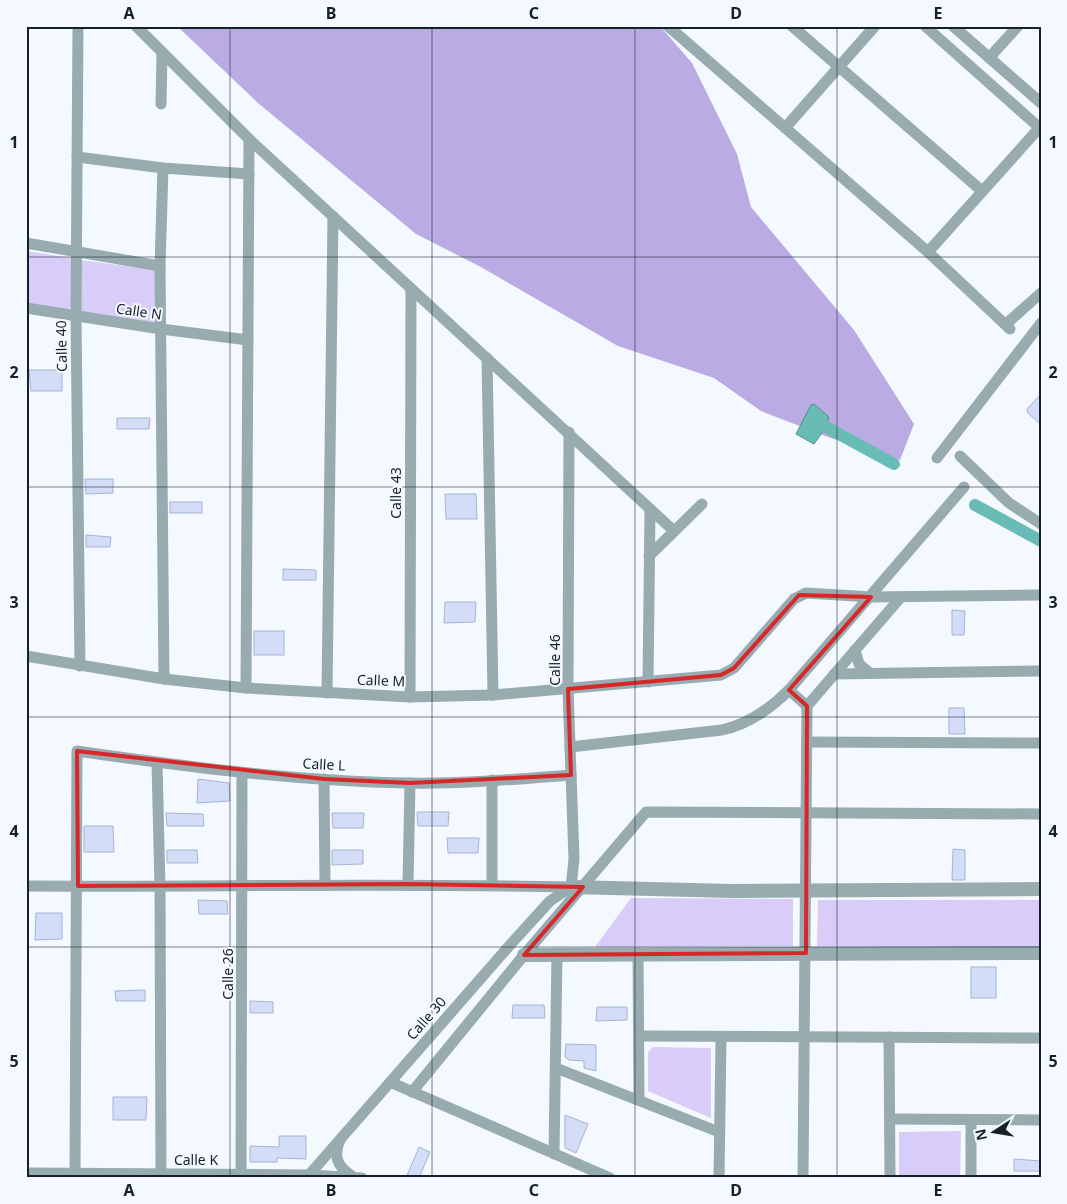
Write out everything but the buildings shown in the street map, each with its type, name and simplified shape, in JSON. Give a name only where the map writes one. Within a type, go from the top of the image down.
[{"type":"street","name":"Calle 40","points":[[78,26],[76,317],[80,666]]},
{"type":"street","points":[[136,26],[249,139],[569,432],[650,511],[674,531]]},
{"type":"street","points":[[668,26],[928,252],[1008,327],[1041,293]]},
{"type":"street","points":[[792,26],[982,190]]},
{"type":"street","points":[[785,128],[875,26]]},
{"type":"street","points":[[925,26],[1040,127],[928,252]]},
{"type":"street","points":[[953,26],[1041,103]]},
{"type":"street","points":[[989,58],[1018,26]]},
{"type":"street","points":[[161,104],[162,54]]},
{"type":"street","points":[[246,688],[249,139]]},
{"type":"street","points":[[77,157],[163,168],[249,174]]},
{"type":"street","points":[[163,168],[160,266],[164,679]]},
{"type":"street","points":[[327,693],[333,216]]},
{"type":"street","points":[[26,243],[160,266]]},
{"type":"street","name":"Calle 43","points":[[410,697],[411,289]]},
{"type":"street","name":"Calle N","points":[[26,308],[76,317],[248,340]]},
{"type":"street","points":[[937,458],[1041,323]]},
{"type":"street","points":[[487,358],[493,695]]},
{"type":"street","name":"Calle 46","points":[[569,432],[568,689],[574,859],[577,887]]},
{"type":"street","points":[[960,456],[1009,503],[1041,524]]},
{"type":"street","points":[[570,747],[737,727],[777,702],[871,597],[964,487]]},
{"type":"street","points":[[649,556],[702,504]]},
{"type":"street","points":[[648,682],[650,511]]},
{"type":"street","name":"Calle M","points":[[26,656],[164,679],[246,688],[410,697],[493,695],[715,676],[734,668],[794,599],[800,595],[871,597]]},
{"type":"street","points":[[871,597],[1041,595]]},
{"type":"street","points":[[803,1178],[807,706],[902,597]]},
{"type":"street","points":[[854,650],[859,664],[870,673]]},
{"type":"street","points":[[834,674],[1041,671]]},
{"type":"street","points":[[789,690],[807,706]]},
{"type":"street","points":[[807,742],[1041,743]]},
{"type":"street","name":"Calle L","points":[[78,886],[77,751],[242,773],[324,779],[410,783],[571,775]]},
{"type":"street","points":[[158,763],[161,1174]]},
{"type":"street","name":"Calle 26","points":[[241,1174],[242,773]]},
{"type":"street","points":[[324,779],[325,885]]},
{"type":"street","points":[[492,780],[492,885]]},
{"type":"street","points":[[408,884],[410,783]]},
{"type":"street","points":[[412,1092],[577,887],[646,812],[1041,814]]},
{"type":"street","points":[[26,886],[242,887],[408,884],[806,890],[1041,890]]},
{"type":"street","points":[[75,1173],[78,886]]},
{"type":"street","name":"Calle 30","points":[[309,1176],[342,1136],[550,901],[577,887]]},
{"type":"street","points":[[510,945],[524,955],[638,953],[1041,953]]},
{"type":"street","points":[[638,953],[639,1099]]},
{"type":"street","points":[[554,1154],[556,954]]},
{"type":"street","points":[[639,1036],[721,1038],[1041,1038]]},
{"type":"street","points":[[719,1178],[721,1038]]},
{"type":"street","points":[[889,1038],[890,1178]]},
{"type":"street","points":[[556,1068],[719,1132]]},
{"type":"street","points":[[390,1082],[610,1178]]},
{"type":"street","points":[[890,1119],[1041,1120]]},
{"type":"street","points":[[971,1120],[972,1178]]},
{"type":"street","points":[[342,1136],[337,1146],[339,1166],[357,1177]]},
{"type":"street","name":"Calle K","points":[[30,1173],[217,1176],[241,1174],[357,1177]]},
{"type":"highlighted area","points":[[799,595],[871,597],[789,690],[807,706],[806,953],[524,955],[583,887],[408,884],[78,886],[77,751],[324,779],[410,783],[571,775],[568,689],[721,675],[734,668]]},
{"type":"shaded area","points":[[177,26],[660,26],[692,63],[737,154],[751,207],[854,330],[914,424],[900,460],[828,437],[761,411],[714,378],[618,346],[479,266],[416,234],[258,103]]},
{"type":"shaded area","points":[[26,251],[72,258],[71,307],[66,311],[26,303]]},
{"type":"shaded area","points":[[81,260],[156,270],[155,325],[81,314]]},
{"type":"shaded area","points":[[814,404],[829,417],[826,427],[814,444],[796,434],[811,405]]},
{"type":"shaded area","points":[[631,898],[793,899],[793,946],[595,947]]},
{"type":"shaded area","points":[[818,900],[1041,900],[1041,947],[817,946]]},
{"type":"shaded area","points":[[653,1047],[711,1048],[711,1118],[648,1091],[648,1052]]},
{"type":"shaded area","points":[[961,1131],[960,1178],[899,1178],[899,1132]]},
{"type":"waterway","points":[[826,427],[894,464]]},
{"type":"waterway","points":[[975,505],[1041,541]]}]
